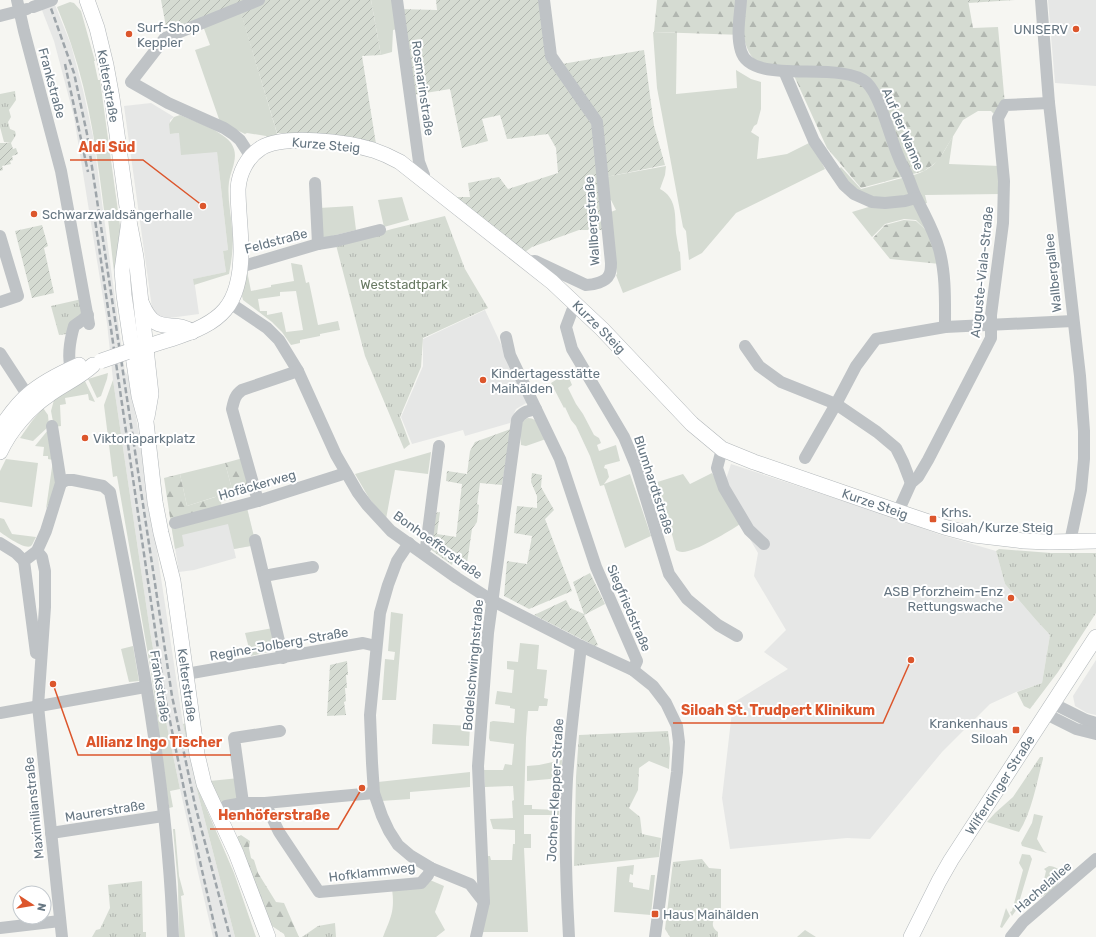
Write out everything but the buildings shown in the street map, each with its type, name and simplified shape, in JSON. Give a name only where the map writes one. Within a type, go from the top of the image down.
[{"type":"main road","name":"Kelterstraße","points":[[87,0],[97,28],[106,66],[112,98],[129,221],[136,257],[140,302],[135,350]]},
{"type":"main road","name":"Kurze Steig","points":[[251,157],[265,146],[285,141],[297,140],[346,144],[371,149],[400,162],[456,208],[528,262],[578,305],[692,424],[722,450],[944,527],[983,536],[1024,541],[1095,541]]},
{"type":"main road","points":[[0,452],[22,419],[42,384],[79,365],[97,363],[192,332],[217,318],[230,303],[236,292],[240,265],[241,240],[238,185],[243,169],[251,157]]},
{"type":"main road","name":"Kelterstraße","points":[[129,221],[122,270],[124,295],[135,350],[139,396],[146,422],[155,502],[163,542],[171,571],[197,754],[202,779],[208,795],[236,853],[268,937]]},
{"type":"main road","points":[[140,302],[149,318],[157,324],[186,327],[192,332]]},
{"type":"main road","points":[[0,428],[9,415],[31,401],[48,395],[83,374],[97,363]]},
{"type":"main road","name":"Wilferdinger Straße","points":[[911,937],[933,892],[951,860],[1096,637]]},
{"type":"street","points":[[0,16],[18,5],[34,7],[52,0]]},
{"type":"street","points":[[251,157],[240,140],[224,128],[168,103],[131,82],[165,38],[259,0]]},
{"type":"street","name":"Rosmarinstraße","points":[[397,0],[419,162],[424,175],[422,179]]},
{"type":"street","name":"Wallbergstraße","points":[[528,262],[535,261],[586,285],[592,285],[604,280],[609,275],[611,263],[597,122],[551,56],[544,0]]},
{"type":"street","name":"Auf der Wanne","points":[[741,0],[738,38],[744,59],[752,65],[762,69],[823,72],[856,77],[866,82],[875,95],[898,158],[929,223],[939,248],[945,291],[945,327]]},
{"type":"street","name":"Wallbergallee","points":[[1041,0],[1049,103],[1080,376],[1084,444],[1081,490],[1070,542]]},
{"type":"street","name":"Frankstraße","points":[[18,5],[61,172],[88,320],[74,326],[69,343],[71,369]]},
{"type":"street","points":[[784,71],[814,141],[844,185],[854,194],[872,202],[885,203],[905,201],[916,198]]},
{"type":"street","name":"Auguste-Viala-Straße","points":[[898,512],[911,483],[918,477],[928,460],[991,338],[992,315],[1003,223],[1004,181],[998,118],[1005,105],[1049,103]]},
{"type":"street","name":"Feldstraße","points":[[315,183],[318,244]]},
{"type":"street","name":"Feldstraße","points":[[240,265],[247,265],[318,244],[380,230]]},
{"type":"street","points":[[0,236],[18,296],[0,302]]},
{"type":"street","name":"Bonhoefferstraße","points":[[230,303],[267,328],[279,340],[298,371],[333,449],[346,473],[358,493],[380,520],[408,543],[457,578],[493,601],[581,646],[633,670]]},
{"type":"street","name":"Blumhardtstraße","points":[[578,305],[572,311],[566,327],[572,349],[624,437],[636,466],[669,574],[687,599],[718,625],[737,636]]},
{"type":"street","points":[[805,458],[856,366],[876,339],[945,327],[992,326],[1073,321]]},
{"type":"street","name":"Siegfriedstraße","points":[[506,337],[510,355],[560,459],[596,567],[637,661],[633,670],[653,686],[666,703],[677,726],[678,772],[655,937]]},
{"type":"street","points":[[745,346],[759,366],[781,382],[836,404],[877,432],[896,448],[911,483]]},
{"type":"street","points":[[0,353],[31,401]]},
{"type":"street","points":[[258,501],[232,409],[234,399],[242,390],[298,371]]},
{"type":"street","name":"Bodelschwinghstraße","points":[[476,937],[484,902],[478,766],[488,633],[517,420],[520,415],[526,411],[536,409]]},
{"type":"street","points":[[0,543],[16,553],[24,561],[37,551],[46,531],[61,483],[52,426]]},
{"type":"street","points":[[422,552],[426,547],[439,446]]},
{"type":"street","points":[[722,450],[717,468],[724,488],[749,530],[764,544]]},
{"type":"street","name":"Hofäckerweg","points":[[175,523],[258,501],[346,473]]},
{"type":"street","name":"Frankstraße","points":[[61,483],[67,480],[73,480],[103,486],[110,492],[137,631],[152,726],[171,885],[173,937]]},
{"type":"street","points":[[255,540],[283,658]]},
{"type":"street","points":[[408,543],[397,560],[380,613],[370,715],[374,794],[382,816],[393,838],[411,856],[430,868],[470,884],[484,902]]},
{"type":"street","name":"Maximilianstraße","points":[[37,551],[42,557],[45,571],[45,607],[38,706],[62,937]]},
{"type":"street","name":"Maximilianstraße","points":[[24,561],[39,676]]},
{"type":"street","points":[[264,576],[313,567]]},
{"type":"street","name":"Regine-Jolberg-Straße","points":[[186,674],[363,643],[376,646]]},
{"type":"street","name":"Jochen-Klepper-Straße","points":[[568,937],[565,869],[567,780],[570,735],[581,646]]},
{"type":"street","points":[[0,713],[145,687]]},
{"type":"street","points":[[1049,709],[1096,722]]},
{"type":"street","points":[[1049,709],[1076,729],[1096,734]]},
{"type":"street","points":[[243,803],[234,738],[280,731]]},
{"type":"street","points":[[226,806],[243,803],[265,803],[374,794]]},
{"type":"street","name":"Hofklammweg","points":[[265,803],[279,832],[319,892],[421,883],[428,875],[430,868]]},
{"type":"street","name":"Maurerstraße","points":[[51,833],[163,816]]},
{"type":"street","name":"Hachelallee","points":[[1011,937],[1023,922],[1096,860]]},
{"type":"street","points":[[0,928],[60,921]]},
{"type":"shaded area","points":[[38,0],[53,0],[71,45],[93,136],[125,372],[129,377],[143,458],[183,724],[197,790],[235,937],[213,937],[180,789],[162,702],[150,631],[113,380],[107,323],[74,117],[54,41]]},
{"type":"shaded area","points":[[1048,0],[1096,0],[1096,86],[1055,83]]},
{"type":"shaded area","points":[[151,103],[174,117],[170,120],[170,134],[179,133],[217,151],[228,250],[223,251],[226,272],[194,279],[199,314],[162,319],[152,308],[124,106]]},
{"type":"shaded area","points":[[485,310],[528,402],[516,409],[510,423],[465,436],[463,430],[412,444],[401,417],[423,366],[423,339]]},
{"type":"shaded area","points":[[731,464],[901,520],[938,534],[996,551],[1005,584],[1050,635],[1042,683],[1016,692],[990,704],[942,752],[870,839],[847,838],[730,849],[722,798],[733,703],[788,669],[764,652],[786,630],[754,576],[758,553],[722,491]]},
{"type":"shaded area","points":[[246,504],[256,545],[234,549],[236,558],[194,570],[179,572],[171,524]]},
{"type":"shaded area","points":[[1096,660],[1096,715],[1087,713],[1075,706],[1073,696]]},
{"type":"green space","points":[[161,0],[251,0],[167,32]]},
{"type":"green space","points":[[263,0],[371,0],[381,55],[362,56],[376,144],[303,134],[277,133],[240,10]]},
{"type":"green space","points":[[371,0],[393,0],[397,29],[393,30],[392,52],[381,55]]},
{"type":"green space","points":[[436,0],[540,0],[548,60],[596,126],[606,230],[579,230],[532,247],[525,252],[452,197],[470,197],[468,183],[499,177],[508,189],[558,173],[556,148],[548,134],[507,139],[500,115],[482,119],[488,141],[462,148],[450,89],[413,95],[399,9],[437,10]]},
{"type":"green space","points":[[657,0],[968,0],[973,28],[998,27],[1005,105],[998,118],[991,111],[978,111],[963,120],[938,161],[924,171],[861,188],[827,148],[790,67],[772,66],[754,59],[746,45],[743,35],[654,32]]},
{"type":"green space","points":[[968,0],[1015,0],[968,3]]},
{"type":"green space","points":[[70,2],[74,3],[81,11],[95,61],[98,80],[100,80],[121,233],[119,233],[121,244],[114,272],[108,219],[105,218],[88,108],[78,65],[57,7]]},
{"type":"green space","points":[[240,9],[278,137],[267,138],[266,136],[245,134],[220,122],[195,50],[210,45],[203,26]]},
{"type":"green space","points":[[653,32],[677,33],[676,94],[737,88],[736,70],[751,79],[761,82],[761,109],[757,124],[751,132],[759,137],[757,159],[787,154],[811,142],[825,169],[736,213],[702,253],[689,260],[686,231],[683,227],[657,88]]},
{"type":"green space","points":[[644,50],[654,126],[665,165],[606,177],[600,120],[562,64]]},
{"type":"green space","points":[[15,91],[16,100],[9,110],[11,117],[8,122],[10,129],[15,131],[16,135],[11,143],[4,142],[0,127],[0,94]]},
{"type":"green space","points":[[180,115],[208,127],[227,138],[234,148],[235,153],[229,182],[233,239],[229,274],[194,285],[193,279],[226,272],[223,251],[228,250],[217,152],[181,155],[179,133],[170,134],[169,124],[174,117]]},
{"type":"green space","points":[[953,136],[949,164],[1000,166],[1001,194],[925,195],[927,203],[923,204],[911,176],[932,166],[941,156]]},
{"type":"green space","points":[[0,143],[11,143],[13,149],[16,148],[18,154],[12,156],[13,160],[10,161],[11,164],[2,166],[3,170],[0,171]]},
{"type":"green space","points":[[666,166],[665,175],[660,189],[670,197],[674,208],[681,270],[623,293],[616,275],[608,213],[616,210],[611,200],[608,200],[605,177]]},
{"type":"green space","points":[[841,167],[861,189],[906,177],[909,198],[886,201],[854,191],[837,171]]},
{"type":"green space","points":[[402,197],[409,220],[384,227],[378,200]]},
{"type":"green space","points":[[911,203],[917,207],[926,230],[916,220],[904,219],[885,224],[872,237],[852,212],[872,206]]},
{"type":"green space","points":[[353,206],[356,230],[320,239],[319,208]]},
{"type":"green space","name":"Weststadtpark","points":[[445,216],[465,269],[488,308],[423,338],[421,367],[400,417],[410,444],[404,449],[365,356],[336,245]]},
{"type":"green space","points":[[904,220],[916,221],[926,230],[929,229],[940,264],[890,259],[873,238],[885,225]]},
{"type":"green space","points":[[42,225],[48,246],[44,248],[54,293],[32,298],[15,231]]},
{"type":"green space","points":[[291,263],[302,265],[306,283],[309,282],[318,325],[338,321],[340,330],[300,340],[300,343],[291,345],[282,332],[272,322],[243,300],[242,296],[247,271],[251,291],[271,287],[271,285],[294,281]],"holes":[[[296,291],[303,330],[286,332],[282,312],[267,315],[267,311],[260,311],[258,299],[280,296],[280,292]]]},
{"type":"green space","points":[[82,299],[83,313],[67,334],[59,335],[51,306]]},
{"type":"green space","points":[[108,373],[101,396],[97,398],[88,379]]},
{"type":"green space","points":[[567,373],[572,385],[568,388],[594,435],[599,438],[601,443],[597,445],[599,451],[616,445],[620,461],[605,465],[604,468],[607,469],[609,477],[604,484],[630,474],[651,536],[625,548],[604,485],[600,486],[590,456],[576,426],[571,420],[565,407],[564,408],[551,383]]},
{"type":"green space","points":[[113,380],[150,631],[162,702],[180,789],[170,791],[173,807],[169,808],[151,672],[117,476],[113,477],[104,405]]},
{"type":"green space","points":[[85,381],[95,402],[89,400],[88,394],[65,398],[66,404],[60,405],[61,426],[54,427],[51,411],[54,400]]},
{"type":"green space","points":[[43,408],[48,415],[49,426],[33,441],[20,438],[32,421]]},
{"type":"green space","points":[[528,418],[537,422],[546,439],[526,446],[521,445],[520,430],[524,420]]},
{"type":"green space","points":[[511,429],[502,485],[480,483],[477,504],[479,505],[477,522],[472,529],[466,570],[461,569],[462,554],[455,553],[452,565],[430,549],[435,513],[440,512],[437,534],[456,537],[462,484],[446,481],[447,471],[467,474],[470,451],[475,442]]},
{"type":"green space","points":[[48,430],[53,460],[48,459],[48,456],[43,456],[44,447],[35,446]]},
{"type":"green space","points":[[431,452],[428,474],[395,470],[386,519],[369,498],[355,474]]},
{"type":"green space","points":[[243,458],[250,488],[233,493],[225,463]]},
{"type":"green space","points":[[6,459],[38,463],[32,507],[0,502],[0,471]]},
{"type":"green space","points":[[53,460],[57,485],[46,509]]},
{"type":"green space","points":[[225,463],[233,493],[231,494],[230,492],[187,506],[180,474]]},
{"type":"green space","points":[[532,473],[542,475],[541,487],[554,510],[545,519],[572,591],[529,609],[504,596],[507,561],[527,564],[532,536],[514,533],[517,506],[537,508],[537,496],[531,482]]},
{"type":"green space","points":[[712,473],[740,524],[694,549],[682,552],[678,551],[676,550],[668,519],[662,520],[651,484],[683,474],[690,484]]},
{"type":"green space","points":[[180,474],[187,506],[231,492],[233,499],[221,501],[222,511],[171,524],[164,478]]},
{"type":"green space","points":[[246,504],[256,545],[234,549],[228,524],[182,535],[184,546],[175,549],[171,524]]},
{"type":"green space","points":[[0,518],[4,519],[12,534],[36,537],[31,546],[24,546],[0,532]]},
{"type":"green space","points":[[999,549],[1051,553],[1096,553],[1096,613],[1058,672],[1030,709],[1024,706],[1017,692],[1042,683],[1050,635],[1005,584],[996,551]]},
{"type":"green space","points":[[590,573],[605,604],[584,615],[598,645],[595,646],[534,615],[566,600],[570,608],[584,614],[573,582]]},
{"type":"green space","points":[[391,612],[403,614],[396,700],[382,700],[385,659],[394,660],[395,652],[388,651]]},
{"type":"green space","points":[[273,628],[277,650],[251,656],[245,633]]},
{"type":"green space","points":[[520,643],[539,645],[537,669],[547,670],[544,698],[548,699],[547,706],[539,706],[538,711],[528,711],[524,805],[532,805],[532,809],[559,810],[559,815],[524,815],[524,834],[531,834],[531,848],[524,848],[528,932],[483,932],[485,856],[490,856],[491,860],[512,860],[513,844],[515,844],[515,830],[493,829],[490,819],[513,818],[513,786],[485,787],[484,770],[503,770],[505,764],[512,765],[514,744],[490,741],[490,722],[514,723],[515,709],[510,708],[510,706],[495,704],[497,691],[512,693],[514,670],[507,669],[507,661],[518,662]]},
{"type":"green space","points":[[133,646],[139,681],[129,682],[121,649]]},
{"type":"green space","points":[[347,661],[348,675],[346,675],[347,688],[345,688],[346,701],[344,702],[346,715],[327,716],[330,665]]},
{"type":"green space","points":[[186,723],[198,789],[234,873],[256,937],[235,937],[197,790],[183,724]]},
{"type":"green space","points":[[433,724],[470,726],[469,746],[432,744]]},
{"type":"green space","points":[[668,731],[670,748],[669,769],[649,761],[639,768],[638,790],[629,808],[640,817],[642,834],[661,838],[659,857],[574,866],[576,777],[579,735]]},
{"type":"green space","points":[[1040,757],[1043,757],[1043,759],[1034,796],[1024,824],[1019,832],[987,822],[1013,797]]},
{"type":"green space","points":[[562,760],[561,778],[527,781],[527,766]]},
{"type":"green space","points":[[470,772],[470,787],[410,792],[410,799],[381,801],[378,782]]},
{"type":"green space","points":[[239,778],[243,803],[218,807],[210,781]]},
{"type":"green space","points":[[1034,814],[1043,816],[1037,839],[1044,851],[1047,853],[1022,846],[1021,843],[1032,823]]},
{"type":"green space","points":[[173,829],[175,829],[179,876],[184,895],[181,896],[185,937],[179,937],[178,884]]},
{"type":"green space","points":[[241,835],[250,841],[249,848],[251,858],[254,860],[258,873],[276,902],[284,903],[299,937],[285,937],[284,934],[266,922],[234,839]]},
{"type":"green space","points":[[1022,854],[1030,855],[1032,859],[1017,909],[1012,916],[1010,912],[1012,911],[1023,870],[1019,863]]},
{"type":"green space","points":[[702,859],[709,868],[721,869],[721,916],[716,917],[713,923],[714,929],[718,932],[718,937],[670,937],[665,929],[673,862]]},
{"type":"green space","points":[[634,865],[633,875],[630,874],[629,882],[633,883],[633,887],[649,890],[651,875],[655,875],[651,915],[614,912],[617,867]]},
{"type":"green space","points":[[1049,866],[1057,868],[1061,872],[1059,882],[1055,888],[1044,896],[1036,896],[1035,891],[1041,892],[1046,871],[1044,869]]},
{"type":"green space","points":[[430,880],[444,886],[435,912],[445,930],[436,937],[383,937],[393,909],[392,889]]},
{"type":"green space","points":[[142,881],[143,932],[146,932],[146,937],[92,937],[96,930],[100,929],[110,908],[108,885]]},
{"type":"green space","points":[[1006,908],[1010,916],[1002,928],[1000,927]]},
{"type":"green space","points":[[335,923],[336,937],[302,937],[318,926]]},
{"type":"green space","points":[[805,930],[816,937],[797,937]]},
{"type":"railway","points":[[48,0],[74,73],[87,134],[172,696],[195,805],[230,937]]},
{"type":"railway","points":[[65,64],[88,172]]},
{"type":"railway","points":[[94,213],[165,697],[217,937]]},
{"type":"place","name":"UNISERV","points":[[1076,29]]},
{"type":"place","name":"Surf-Shop Keppler","points":[[129,34]]},
{"type":"place","name":"Aldi Süd","points":[[203,206]]},
{"type":"place","name":"Schwarzwaldsängerhalle","points":[[34,214]]},
{"type":"place","name":"Kindertagesstätte Maihälden","points":[[483,380]]},
{"type":"place","name":"Viktoriaparkplatz","points":[[85,438]]},
{"type":"place","name":"Krhs. Siloah/Kurze Steig","points":[[933,519]]},
{"type":"place","name":"ASB Pforzheim-Enz Rettungswache","points":[[1011,598]]},
{"type":"place","name":"Siloah St. Trudpert Klinikum","points":[[911,660]]},
{"type":"place","name":"Allianz Ingo Tischer","points":[[53,684]]},
{"type":"place","name":"Krankenhaus Siloah","points":[[1016,730]]},
{"type":"place","name":"Henhöferstraße","points":[[362,788]]},
{"type":"place","name":"Haus Maihälden","points":[[655,914]]}]
